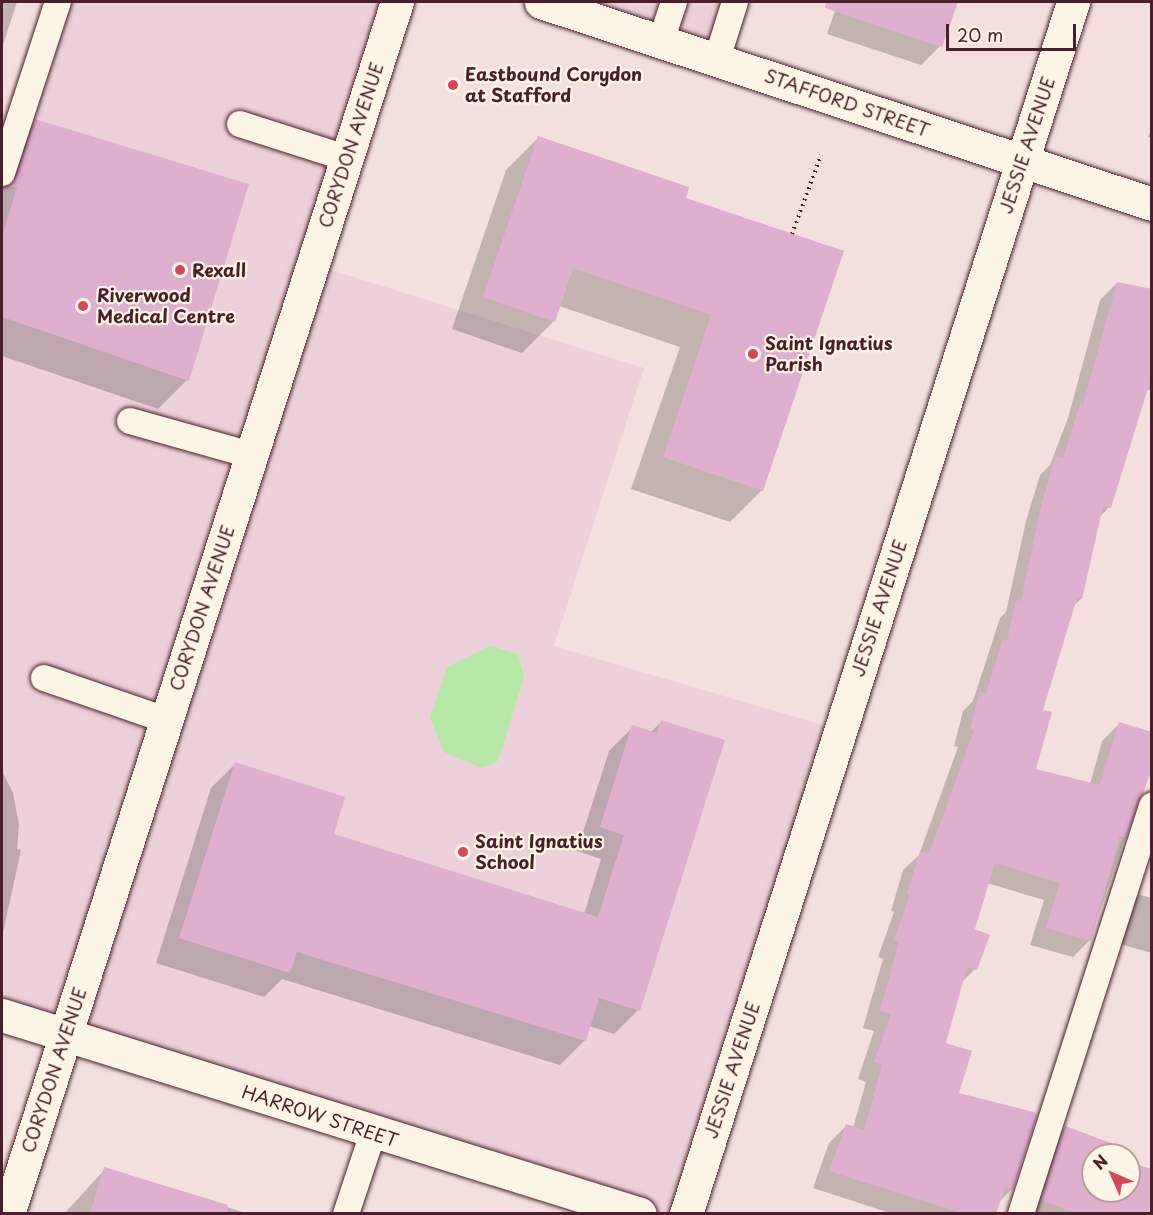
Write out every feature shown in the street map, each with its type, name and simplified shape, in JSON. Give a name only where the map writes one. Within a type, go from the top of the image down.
[{"type":"street","name":"CORYDON AVENUE","points":[[8,1214],[397,2]]},
{"type":"street","name":"STAFFORD STREET","points":[[541,2],[1152,204]]},
{"type":"street","name":"JESSIE AVENUE","points":[[686,1214],[1073,2]]},
{"type":"street","name":"HARROW STREET","points":[[2,1015],[373,1133],[640,1214]]},
{"type":"lane","points":[[2,173],[58,2]]},
{"type":"lane","points":[[661,40],[674,2]]},
{"type":"lane","points":[[717,59],[735,2]]},
{"type":"lane","points":[[240,124],[346,158]]},
{"type":"lane","points":[[130,421],[251,455]]},
{"type":"lane","points":[[44,678],[166,720]]},
{"type":"lane","points":[[1021,1214],[1152,805]]},
{"type":"lane","points":[[346,1214],[373,1133]]},
{"type":"path","points":[[792,234],[821,154]]},
{"type":"shaded area","name":"Saint Ignatius School","points":[[58,2],[397,2],[312,264],[644,368],[554,646],[840,730],[685,1213],[640,1213],[2,1015],[2,173]]},
{"type":"shaded area","points":[[541,2],[735,2],[717,59]]},
{"type":"green space","points":[[490,646],[518,654],[524,677],[498,761],[482,768],[444,752],[430,718],[447,667]]},
{"type":"building","points":[[826,2],[958,2],[942,47],[825,8]]},
{"type":"building","points":[[35,119],[249,184],[189,381],[2,317],[2,237],[17,187],[8,186],[16,178]]},
{"type":"building","points":[[538,136],[689,187],[686,198],[844,251],[763,491],[663,457],[711,315],[573,268],[555,322],[483,297]]},
{"type":"building","points":[[1117,282],[1152,289],[1152,375],[1111,508],[1103,506],[1082,599],[1077,598],[1043,710],[1052,712],[1036,769],[1100,785],[1119,722],[1152,732],[1152,769],[1126,838],[1120,836],[1091,941],[1046,928],[1060,883],[995,863],[975,929],[990,935],[977,970],[967,967],[946,1043],[972,1051],[959,1093],[1034,1112],[1037,1116],[1013,1190],[1005,1187],[996,1214],[965,1214],[829,1171],[846,1124],[864,1130],[882,1065],[874,1062],[891,1014],[880,1011],[899,942],[894,940],[910,895],[907,894],[920,851],[929,854],[974,730],[970,729],[980,692],[986,694],[1003,639],[1007,641],[1016,600],[1021,601],[1042,502],[1056,456],[1063,458],[1080,404],[1083,405]]},
{"type":"building","points":[[661,720],[725,740],[640,1011],[599,998],[586,1041],[297,952],[290,973],[179,938],[235,762],[345,797],[334,834],[598,917],[624,835],[600,827],[632,725],[657,733]]},
{"type":"building","points":[[1065,1126],[1111,1143],[1081,1143],[1081,1203],[1141,1203],[1141,1166],[1152,1169],[1152,1214],[1077,1214],[1041,1200]]},
{"type":"building","points":[[104,1167],[228,1205],[227,1214],[90,1214]]},
{"type":"place","name":"Eastbound Corydon at Stafford","points":[[453,85]]},
{"type":"place","name":"Rexall","points":[[180,270]]},
{"type":"place","name":"Riverwood Medical Centre","points":[[83,306]]},
{"type":"place","name":"Saint Ignatius Parish","points":[[753,354]]},
{"type":"place","name":"Saint Ignatius School","points":[[463,852]]}]
